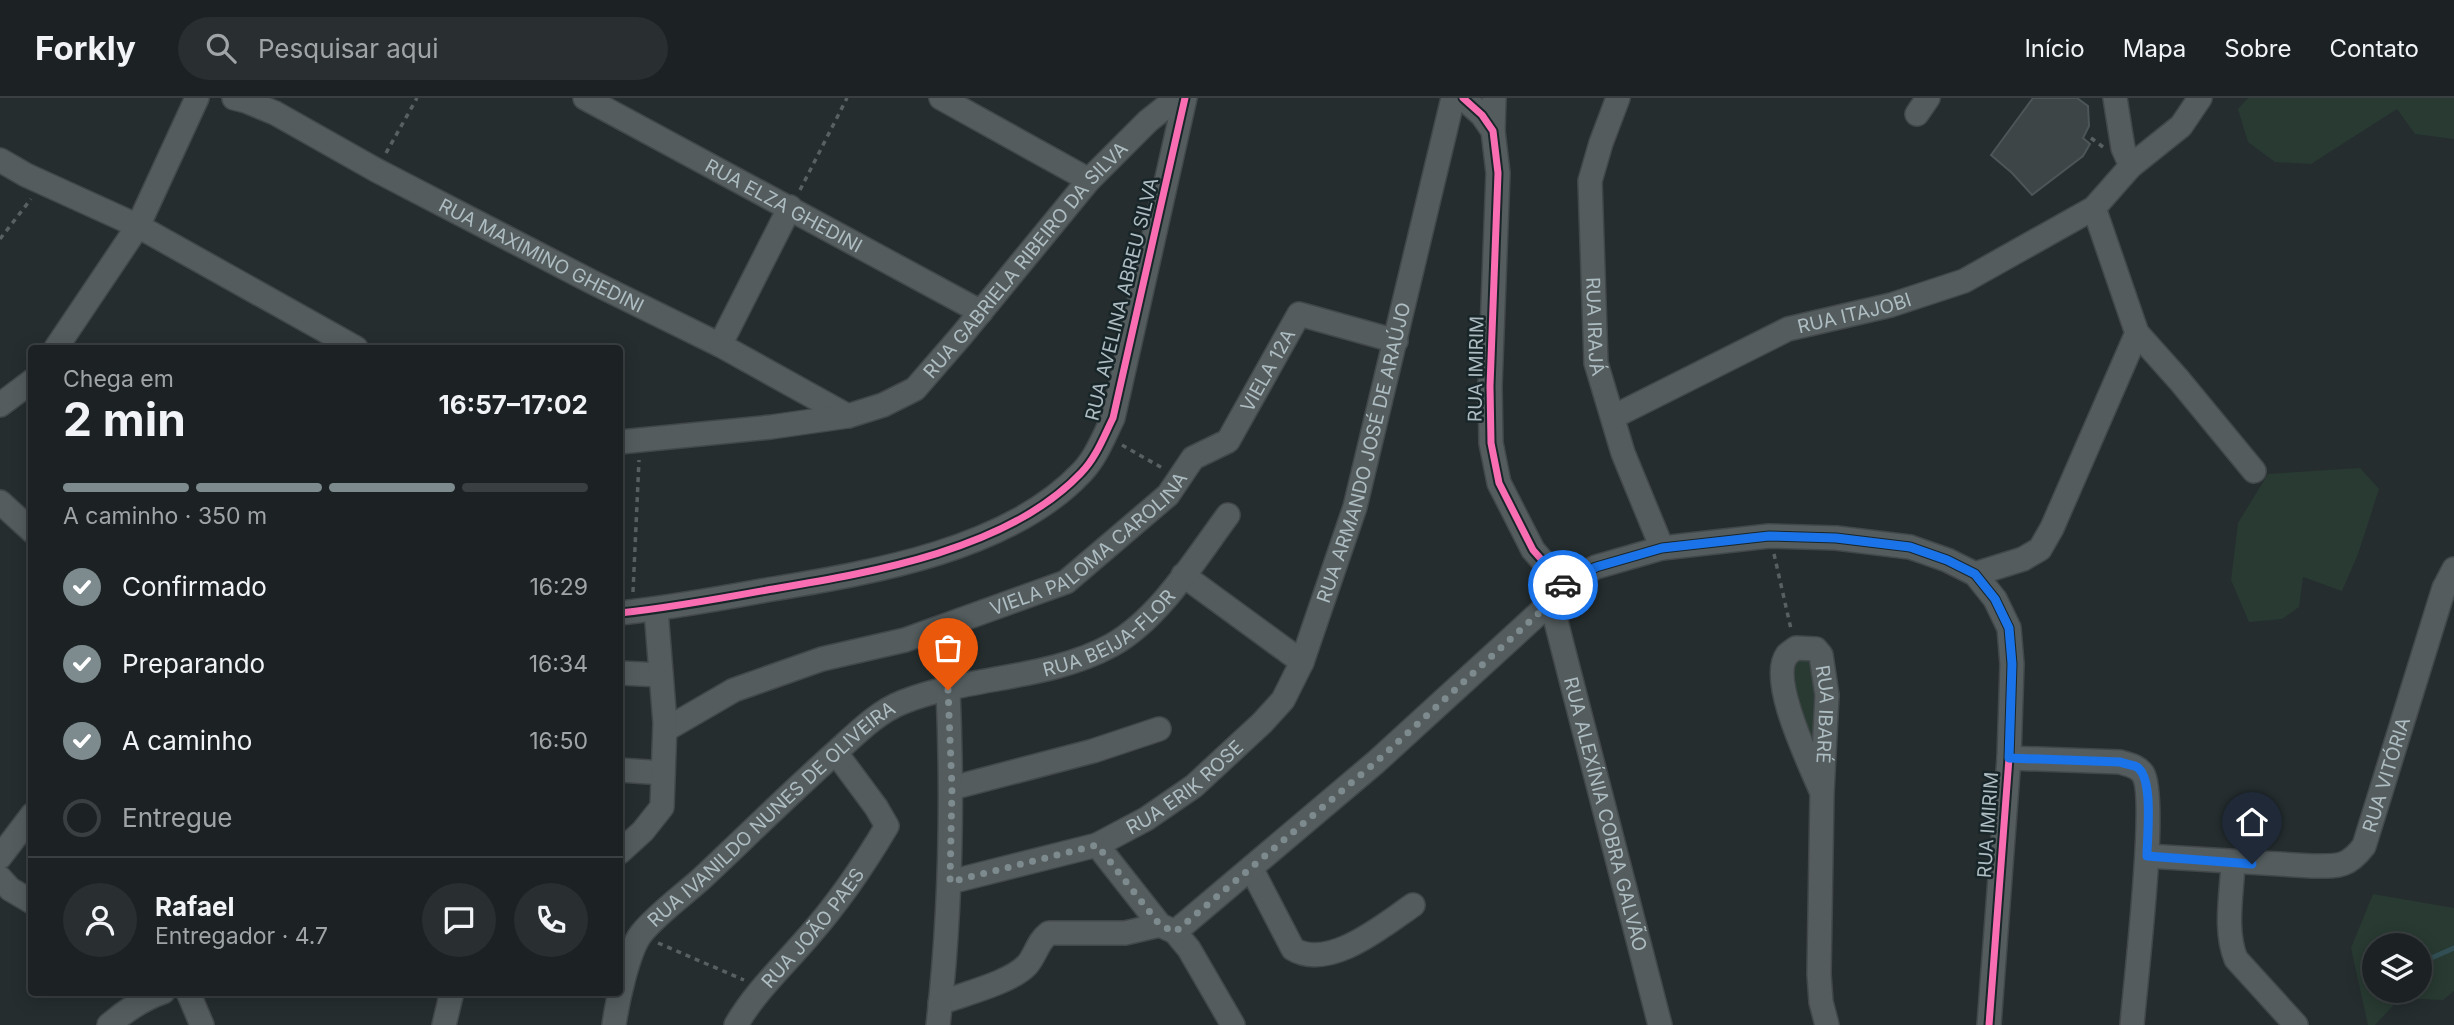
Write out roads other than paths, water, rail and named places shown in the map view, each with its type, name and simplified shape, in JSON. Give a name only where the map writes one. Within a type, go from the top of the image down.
[{"type":"street","points":[[58,345],[138,226],[197,98]]},
{"type":"street","name":"RUA MAXIMINO GHEDINI","points":[[234,98],[275,113],[376,170],[720,345],[848,416]]},
{"type":"street","name":"RUA ELZA GHEDINI","points":[[585,98],[981,312]]},
{"type":"street","points":[[941,98],[1090,180]]},
{"type":"street","name":"RUA GABRIELA RIBEIRO DA SILVA","points":[[630,442],[771,428],[848,416],[883,405],[915,389],[1090,180],[1148,121],[1177,98]]},
{"type":"street","name":"RUA AVELINA ABREU SILVA","points":[[626,612],[656,610],[857,575],[923,558],[976,541],[1043,506],[1082,472],[1113,418],[1185,98]]},
{"type":"street","name":"RUA ARMANDO JOSÉ DE ARAÚJO","points":[[1303,662],[1355,507],[1453,98]]},
{"type":"street","points":[[1463,98],[1482,115],[1493,131]]},
{"type":"street","name":"RUA IMIRIM","points":[[1493,98],[1493,131],[1498,173],[1490,387],[1491,443],[1499,482],[1513,515],[1557,593],[1596,567],[1662,548],[1769,536],[1836,538],[1910,547],[1947,560],[1975,574],[1995,599],[2009,628],[2012,664],[2009,758],[1989,1025]]},
{"type":"street","name":"RUA IRAJÁ","points":[[1618,98],[1590,181],[1596,363],[1623,453],[1662,548]]},
{"type":"street","points":[[2115,98],[2123,148],[2130,166]]},
{"type":"street","name":"RUA ITAJOBI","points":[[1613,417],[1788,329],[1891,305],[1965,281],[2094,208],[2130,166],[2181,127],[2200,98]]},
{"type":"street","points":[[0,160],[43,183],[138,226],[351,345]]},
{"type":"street","points":[[720,345],[790,207]]},
{"type":"street","points":[[2094,208],[2137,333],[2254,471]]},
{"type":"street","name":"VIELA 12A","points":[[1228,441],[1299,314],[1396,341]]},
{"type":"street","points":[[1975,574],[2023,559],[2040,549],[2052,528],[2137,333]]},
{"type":"street","points":[[0,405],[28,384]]},
{"type":"street","name":"VIELA PALOMA CAROLINA","points":[[665,730],[734,690],[822,659],[905,640],[1066,582],[1168,495],[1194,458],[1228,441]]},
{"type":"street","points":[[0,502],[28,527]]},
{"type":"street","name":"RUA BEIJA-FLOR","points":[[948,690],[1045,668],[1112,645],[1144,621],[1228,515]]},
{"type":"street","name":"RUA VITÓRIA","points":[[2147,856],[2233,863],[2337,866],[2353,860],[2364,846],[2444,588],[2454,569]]},
{"type":"street","points":[[1183,575],[1303,662]]},
{"type":"street","points":[[939,1014],[1026,966],[1038,944],[1049,933],[1125,933],[1167,929],[1251,868],[1376,762],[1557,593]]},
{"type":"street","name":"RUA ALEXÍNIA COBRA GALVÃO","points":[[1557,593],[1660,1025]]},
{"type":"street","points":[[623,849],[643,831],[662,807],[665,730],[656,610]]},
{"type":"street","name":"RUA IBARÉ","points":[[1822,793],[1788,708],[1783,668],[1786,656],[1796,648],[1816,649],[1824,669],[1827,726],[1822,793],[1819,974],[1821,1002],[1827,1025]]},
{"type":"street","name":"RUA ERIK ROSE","points":[[950,882],[1097,845],[1146,819],[1194,786],[1262,723],[1283,700],[1303,662]]},
{"type":"street","points":[[623,673],[661,675]]},
{"type":"street","points":[[939,1014],[950,882],[952,788],[948,690]]},
{"type":"street","name":"RUA IVANILDO NUNES DE OLIVEIRA","points":[[630,937],[869,723],[900,703],[948,690]]},
{"type":"street","points":[[952,788],[1093,751],[1159,729]]},
{"type":"street","name":"RUA JOÃO PAES","points":[[736,1025],[763,988],[845,891],[887,826],[884,818],[836,753]]},
{"type":"street","points":[[2009,758],[2120,762],[2136,767],[2144,775],[2147,789],[2147,856],[2132,1025]]},
{"type":"street","points":[[623,770],[663,773]]},
{"type":"street","points":[[0,857],[28,821]]},
{"type":"street","points":[[1097,845],[1167,929],[1189,949],[1233,1025]]},
{"type":"street","points":[[2233,863],[2230,936],[2232,949],[2236,959],[2296,1025]]},
{"type":"street","points":[[1251,868],[1293,949],[1301,954],[1321,955],[1360,942],[1412,905]]},
{"type":"street","points":[[0,878],[10,889],[28,900]]},
{"type":"street","points":[[623,976],[630,937]]},
{"type":"street","points":[[109,1025],[132,1008],[155,996]]},
{"type":"street","points":[[190,996],[202,1025]]},
{"type":"street","points":[[444,1025],[451,996]]},
{"type":"street","points":[[614,1025],[619,996]]},
{"type":"waterway","points":[[2432,958],[2454,948]]}]
